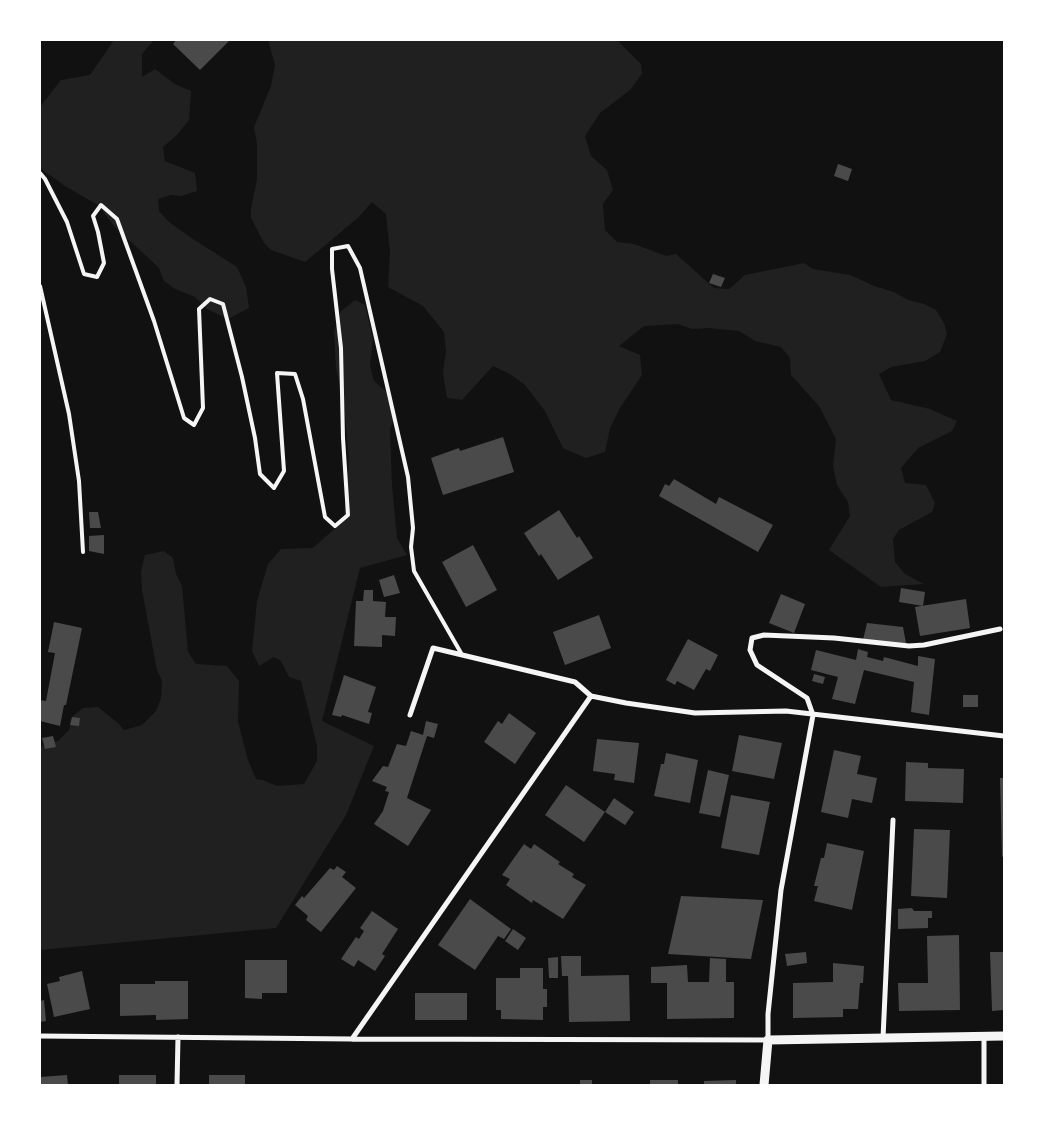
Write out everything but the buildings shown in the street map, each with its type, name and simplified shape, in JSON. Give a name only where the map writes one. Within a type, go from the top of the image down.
[{"type":"street","points":[[764,1085],[768,1014],[780,890],[812,715],[807,698],[757,665],[750,650],[752,638],[764,636],[834,638],[909,646],[924,645],[1000,629]]},
{"type":"street","points":[[410,715],[433,648],[461,653],[575,682],[591,696],[626,703],[695,713],[786,711],[1004,736]]},
{"type":"street","points":[[352,1039],[591,696]]},
{"type":"street","points":[[883,1038],[893,820]]},
{"type":"street","points":[[40,1036],[768,1040],[1004,1036]]},
{"type":"street","points":[[984,1037],[984,1085]]},
{"type":"street","points":[[177,1085],[178,1038]]},
{"type":"lane","points":[[40,173],[67,222],[84,274],[97,277],[104,263],[93,216],[101,205],[117,219],[154,322],[184,418],[194,425],[203,408],[199,308],[210,299],[223,304],[242,377],[255,438],[260,474],[274,488],[284,471],[278,417],[277,372],[295,374],[303,399],[325,517],[335,526],[348,515],[341,348],[332,268],[332,250],[348,246],[360,268],[408,477],[413,528],[410,547],[414,571],[461,653]]},
{"type":"lane","points":[[40,286],[69,414],[80,481],[83,552]]},
{"type":"shaded area","points":[[114,40],[154,40],[142,54],[142,77],[155,69],[175,84],[191,91],[189,120],[177,135],[163,147],[165,161],[195,173],[197,191],[181,196],[171,195],[158,199],[159,211],[169,222],[237,267],[246,287],[249,308],[228,319],[207,309],[195,297],[175,289],[164,281],[159,268],[114,226],[98,205],[65,186],[40,168],[40,107],[61,80],[90,75]]},
{"type":"shaded area","points":[[268,40],[617,40],[641,64],[642,74],[630,90],[600,113],[585,136],[591,156],[607,170],[613,190],[603,204],[605,230],[617,242],[634,244],[666,256],[676,254],[714,288],[729,289],[745,275],[804,263],[813,269],[850,275],[874,286],[894,292],[908,300],[924,304],[936,310],[944,323],[947,334],[940,352],[925,361],[891,367],[879,374],[891,400],[930,409],[957,421],[952,431],[918,448],[901,468],[905,483],[926,485],[935,503],[932,512],[899,530],[893,539],[895,562],[905,574],[924,584],[881,587],[829,550],[850,516],[848,502],[837,485],[833,466],[836,439],[819,406],[791,375],[790,358],[781,347],[755,341],[739,331],[709,328],[692,329],[678,324],[644,326],[619,346],[640,355],[642,375],[620,408],[610,428],[605,452],[586,458],[563,448],[545,411],[525,385],[510,374],[493,366],[462,400],[447,398],[443,373],[446,351],[444,332],[423,306],[388,287],[390,253],[386,214],[372,202],[359,217],[305,262],[271,250],[264,243],[251,218],[251,208],[257,180],[257,144],[254,127],[271,86],[275,65]]},
{"type":"shaded area","points":[[355,300],[365,305],[373,339],[370,366],[374,381],[388,393],[395,414],[390,429],[392,485],[397,538],[407,555],[360,568],[322,721],[374,746],[346,815],[276,928],[40,950],[40,746],[58,741],[69,730],[73,716],[83,708],[98,707],[124,730],[142,725],[156,711],[161,698],[162,681],[157,670],[142,590],[141,572],[145,555],[164,551],[173,558],[176,574],[182,586],[188,652],[196,664],[227,666],[239,681],[238,722],[248,760],[256,779],[277,786],[304,784],[317,761],[317,746],[301,681],[289,677],[281,661],[274,657],[259,666],[252,651],[257,601],[268,564],[281,549],[313,548],[341,523],[344,517],[349,460],[344,403],[336,368],[334,332],[341,311]]}]
